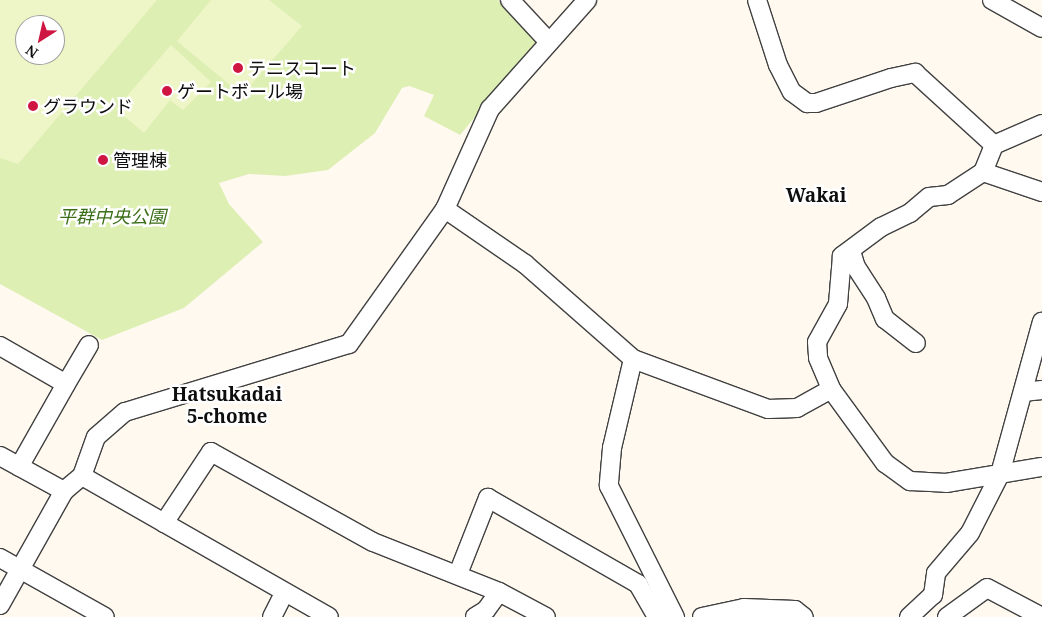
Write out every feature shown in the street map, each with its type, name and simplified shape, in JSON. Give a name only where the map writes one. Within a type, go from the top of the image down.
[{"type":"street","points":[[510,0],[548,41]]},
{"type":"street","points":[[0,605],[64,491],[82,476],[96,438],[125,412],[349,344],[444,209],[490,109],[548,41],[588,0]]},
{"type":"street","points":[[757,0],[778,65],[792,92],[808,103],[816,104],[891,78],[915,73],[994,146]]},
{"type":"street","points":[[992,0],[1042,28]]},
{"type":"street","points":[[1042,124],[994,146],[983,172],[948,195],[929,197],[910,214],[881,227],[842,256],[838,304],[817,342],[818,358],[831,389],[885,463],[910,481],[946,484],[1042,467]]},
{"type":"street","points":[[983,172],[1042,192]]},
{"type":"street","points":[[444,209],[525,264],[633,359],[768,409],[797,408],[831,389]]},
{"type":"street","points":[[851,251],[856,267],[876,298],[885,319],[916,343]]},
{"type":"street","points":[[910,617],[933,595],[936,573],[970,533],[1000,474],[1042,327]]},
{"type":"street","points":[[19,467],[89,345]]},
{"type":"street","points":[[0,346],[66,384]]},
{"type":"street","points":[[633,359],[612,448],[609,486],[675,617]]},
{"type":"street","points":[[1023,392],[1042,390]]},
{"type":"street","points":[[164,523],[211,452],[373,542],[458,574],[499,592],[546,617]]},
{"type":"street","points":[[0,456],[64,491]]},
{"type":"street","points":[[82,476],[329,617]]},
{"type":"street","points":[[458,574],[488,498],[638,584],[657,617]]},
{"type":"street","points":[[0,558],[105,617]]},
{"type":"street","points":[[947,617],[987,588],[1042,617]]},
{"type":"street","points":[[475,617],[486,610],[499,592]]},
{"type":"street","points":[[272,617],[284,593]]},
{"type":"street","points":[[702,617],[744,608],[775,613],[795,610],[804,617]]},
{"type":"green space","name":"平群中央公園","points":[[0,0],[498,0],[538,42],[460,135],[424,116],[434,95],[409,86],[402,88],[375,133],[328,170],[285,176],[249,174],[219,183],[229,204],[263,242],[184,308],[102,340],[0,284]]},
{"type":"green space","name":"グラウンド","points":[[0,0],[157,0],[18,164],[0,158]]},
{"type":"green space","name":"テニスコート","points":[[211,0],[269,0],[302,26],[242,95],[177,41]]},
{"type":"green space","name":"ゲートボール場","points":[[171,45],[211,82],[183,110],[170,100],[144,133],[116,109]]},
{"type":"place","name":"テニスコート","points":[[238,68]]},
{"type":"place","name":"ゲートボール場","points":[[167,91]]},
{"type":"place","name":"グラウンド","points":[[33,106]]},
{"type":"place","name":"管理棟","points":[[103,160]]},
{"type":"district","name":"Wakai","points":[[816,196]]},
{"type":"district","name":"Hatsukadai 5-chome","points":[[227,406]]}]
